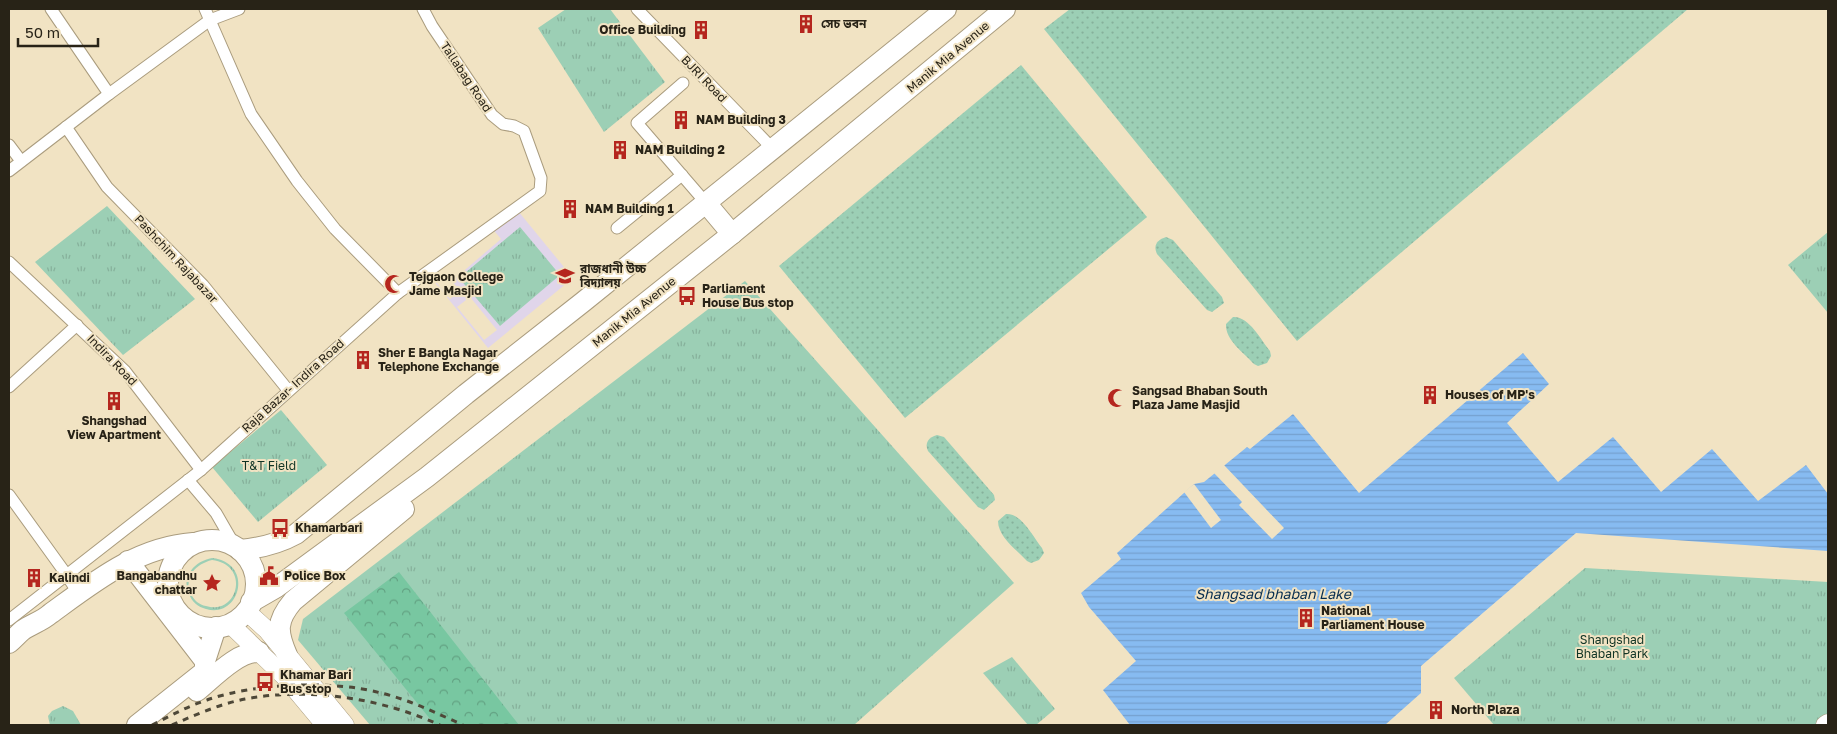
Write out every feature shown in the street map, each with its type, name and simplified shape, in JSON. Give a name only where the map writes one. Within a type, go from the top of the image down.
[{"type":"highway","points":[[9,643],[23,630],[48,616],[102,576],[128,561],[162,549],[215,540],[237,548],[264,548],[282,542],[296,534],[451,406],[946,9]]},
{"type":"highway","name":"Manik Mia Avenue","points":[[248,606],[277,587],[427,477],[732,234],[1004,9]]},
{"type":"highway","points":[[706,203],[732,234]]},
{"type":"highway","points":[[287,655],[279,630],[282,618],[289,606],[406,508],[419,495],[427,477]]},
{"type":"highway","points":[[197,543],[183,551],[172,565],[168,583],[169,592],[176,609],[189,621],[198,625],[223,625]]},
{"type":"highway","points":[[137,725],[205,671],[205,661],[223,625],[248,606],[255,587],[255,577],[247,558],[237,548]]},
{"type":"highway","points":[[128,561],[205,661]]},
{"type":"highway","points":[[157,725],[240,657],[252,652],[260,652]]},
{"type":"main road","points":[[248,606],[345,725]]},
{"type":"main road","points":[[223,625],[260,652],[285,677],[325,725]]},
{"type":"street","points":[[51,9],[109,94]]},
{"type":"street","points":[[205,9],[251,114],[297,181],[335,229],[398,293]]},
{"type":"street","points":[[9,171],[210,20],[239,9]]},
{"type":"street","name":"Tallabag Road","points":[[423,9],[432,26],[492,115],[503,124],[514,126],[524,131],[541,178],[541,185]]},
{"type":"street","name":"BJRI Road","points":[[637,9],[772,148]]},
{"type":"street","points":[[684,83],[637,123],[706,203]]},
{"type":"street","name":"Pashchim Rajabazar","points":[[66,127],[107,186],[202,285],[288,390]]},
{"type":"street","points":[[9,145],[21,161]]},
{"type":"street","points":[[617,228],[682,175]]},
{"type":"street","name":"Raja Bazar- Indira Road","points":[[66,574],[201,470],[398,293],[540,191],[541,185]]},
{"type":"street","name":"Indira Road","points":[[9,262],[125,371],[201,470]]},
{"type":"street","points":[[9,387],[78,325]]},
{"type":"street","points":[[188,480],[216,513],[237,548]]},
{"type":"street","points":[[9,496],[78,593]]},
{"type":"street","points":[[9,620],[66,574]]},
{"type":"shaded area","points":[[514,206],[573,278],[488,348],[429,275]],"holes":[[[491,227],[501,239],[452,281],[460,291],[450,299],[432,277]],[[470,297],[497,330],[484,340],[457,307]]]},
{"type":"green space","points":[[566,9],[610,9],[665,82],[604,132],[538,28]]},
{"type":"green space","points":[[1070,9],[1688,9],[1297,341],[1044,29]]},
{"type":"green space","points":[[1021,65],[1147,217],[905,418],[779,266]]},
{"type":"green space","points":[[107,206],[195,299],[123,355],[35,262]]},
{"type":"green space","points":[[520,227],[560,275],[500,326],[459,278]]},
{"type":"green space","points":[[1828,232],[1828,313],[1788,265]]},
{"type":"green space","points":[[1166,237],[1173,240],[1222,297],[1224,303],[1212,312],[1207,310],[1157,254],[1155,248],[1157,243]]},
{"type":"green space","points":[[745,281],[1014,583],[854,725],[370,725],[298,640],[303,619]]},
{"type":"green space","points":[[1233,317],[1244,320],[1259,335],[1270,351],[1271,356],[1267,363],[1258,366],[1254,364],[1232,341],[1226,324]]},
{"type":"green space","name":"T&T Field","points":[[281,410],[327,465],[258,522],[212,467]]},
{"type":"green space","points":[[937,435],[944,437],[994,495],[995,500],[984,510],[978,507],[928,451],[928,441]]},
{"type":"green space","points":[[1006,514],[1017,517],[1031,532],[1044,553],[1039,560],[1031,563],[1027,561],[1005,538],[998,521]]},
{"type":"green space","points":[[212,558],[225,562],[234,569],[238,579],[238,589],[234,599],[227,606],[218,610],[206,609],[198,605],[192,599],[187,587],[188,575],[191,570],[200,562]],"holes":[[[212,560],[224,564],[232,571],[236,579],[236,589],[232,597],[226,604],[217,607],[199,603],[192,596],[189,588],[192,572]]]},
{"type":"green space","name":"Shangshad Bhaban Park","points":[[1585,568],[1828,582],[1828,717],[1819,725],[1494,725],[1454,678]]},
{"type":"green space","points":[[399,572],[519,725],[435,725],[344,613]]},
{"type":"green space","points":[[1012,657],[1055,709],[1036,725],[1028,725],[983,673]]},
{"type":"green space","points":[[63,706],[73,711],[81,725],[50,725],[48,716],[52,711]]},
{"type":"water","name":"Shangsad bhaban Lake","points":[[1523,353],[1549,384],[1507,423],[1558,482],[1613,437],[1661,492],[1712,449],[1758,501],[1806,465],[1828,494],[1828,551],[1576,533],[1421,666],[1421,693],[1385,725],[1130,725],[1103,690],[1136,661],[1089,607],[1081,593],[1121,559],[1117,553],[1194,484],[1204,482],[1247,447],[1250,449],[1293,414],[1359,493]]},
{"type":"pier","points":[[1223,464],[1284,528],[1272,539],[1239,505],[1242,502],[1213,472]]},
{"type":"pier","points":[[1194,484],[1221,520],[1211,528],[1184,492]]},
{"type":"railway","points":[[152,725],[193,705],[226,694],[294,685],[340,686],[392,696],[423,707],[463,725]]},
{"type":"railway","points":[[172,725],[236,701],[294,694],[344,697],[369,702],[393,708],[440,725]]},
{"type":"place","name":"সেচ ভবন","points":[[806,24]]},
{"type":"place","name":"Office Building","points":[[701,30]]},
{"type":"place","name":"NAM Building 3","points":[[681,120]]},
{"type":"place","name":"NAM Building 2","points":[[620,150]]},
{"type":"place","name":"NAM Building 1","points":[[570,209]]},
{"type":"place","name":"রাজধানী উচ্চ বিদ্যালয়","points":[[565,276]]},
{"type":"place","name":"Tejgaon College Jame Masjid","points":[[394,284]]},
{"type":"place","name":"Parliament House Bus stop","points":[[687,296]]},
{"type":"place","name":"Sher E Bangla Nagar Telephone Exchange","points":[[363,360]]},
{"type":"place","name":"Houses of MP's","points":[[1430,395]]},
{"type":"place","name":"Sangsad Bhaban South Plaza Jame Masjid","points":[[1117,398]]},
{"type":"place","name":"Shangshad View Apartment","points":[[114,401]]},
{"type":"place","name":"Khamarbari","points":[[280,528]]},
{"type":"place","name":"Police Box","points":[[269,576]]},
{"type":"place","name":"Kalindi","points":[[34,578]]},
{"type":"place","name":"Bangabandhu chattar","points":[[212,583]]},
{"type":"place","name":"National Parliament House","points":[[1306,618]]},
{"type":"place","name":"Khamar Bari Bus stop","points":[[265,682]]},
{"type":"place","name":"North Plaza","points":[[1436,710]]}]
